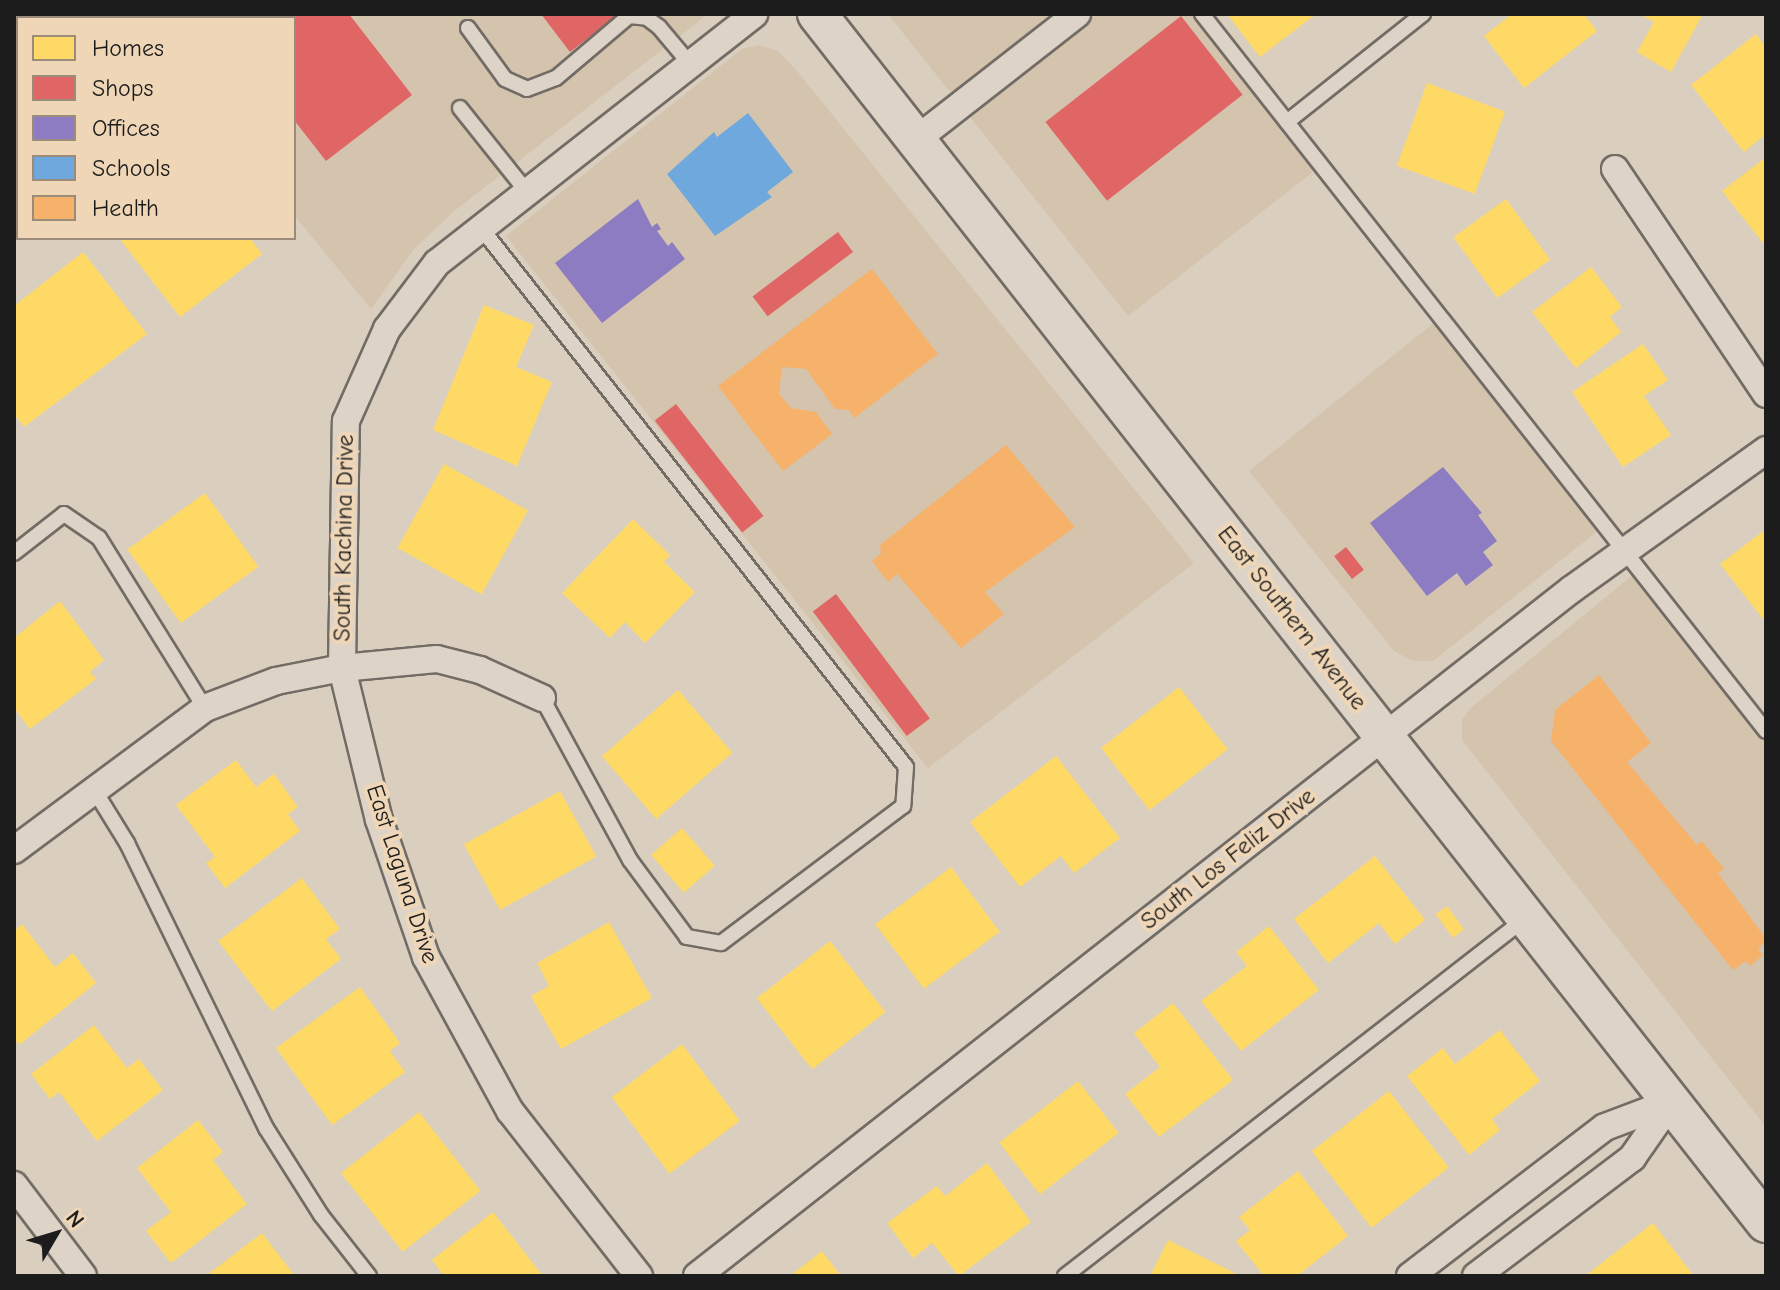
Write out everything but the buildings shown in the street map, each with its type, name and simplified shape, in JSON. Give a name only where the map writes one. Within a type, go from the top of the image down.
[{"type":"main road","name":"East Southern Avenue","points":[[817,14],[1766,1223]]},
{"type":"street","name":"South Kachina Drive","points":[[14,850],[93,788],[205,708],[276,681],[342,668],[346,421],[387,329],[437,263],[754,14]]},
{"type":"street","points":[[917,139],[1077,14]]},
{"type":"street","points":[[1615,169],[1766,394]]},
{"type":"street","name":"South Los Feliz Drive","points":[[697,1276],[1623,550],[1766,450]]},
{"type":"street","points":[[342,668],[437,659],[480,670],[542,698]]},
{"type":"street","name":"East Laguna Drive","points":[[342,668],[379,820],[426,957],[510,1111],[639,1276]]},
{"type":"street","points":[[1410,1276],[1605,1127],[1671,1102]]},
{"type":"street","points":[[1476,1276],[1632,1158],[1671,1102]]},
{"type":"street","points":[[14,1185],[83,1276]]},
{"type":"lane","points":[[1202,14],[1766,731]]},
{"type":"lane","points":[[1287,122],[1423,14]]},
{"type":"lane","points":[[468,28],[505,79],[527,89],[556,78],[629,16],[647,18],[659,27],[690,64]]},
{"type":"lane","points":[[460,108],[527,192]]},
{"type":"lane","points":[[481,228],[906,767],[903,806],[721,943],[687,937],[630,860],[542,698]]},
{"type":"lane","points":[[14,553],[64,514],[99,538],[205,708]]},
{"type":"lane","points":[[93,788],[127,843],[266,1128],[321,1215],[369,1276]]},
{"type":"lane","points":[[1065,1276],[1527,917]]},
{"type":"shaded area","points":[[133,14],[708,14],[453,212],[413,250],[371,309],[296,217],[296,16]]},
{"type":"shaded area","points":[[888,14],[1204,14],[1322,165],[1128,316]]},
{"type":"shaded area","points":[[759,45],[778,51],[797,71],[1194,563],[928,768],[506,236],[742,49]]},
{"type":"shaded area","points":[[1440,318],[1604,526],[1433,661],[1413,661],[1394,651],[1249,471]]},
{"type":"shaded area","points":[[1639,570],[1766,731],[1766,1127],[1462,740],[1462,719],[1472,707]]}]
